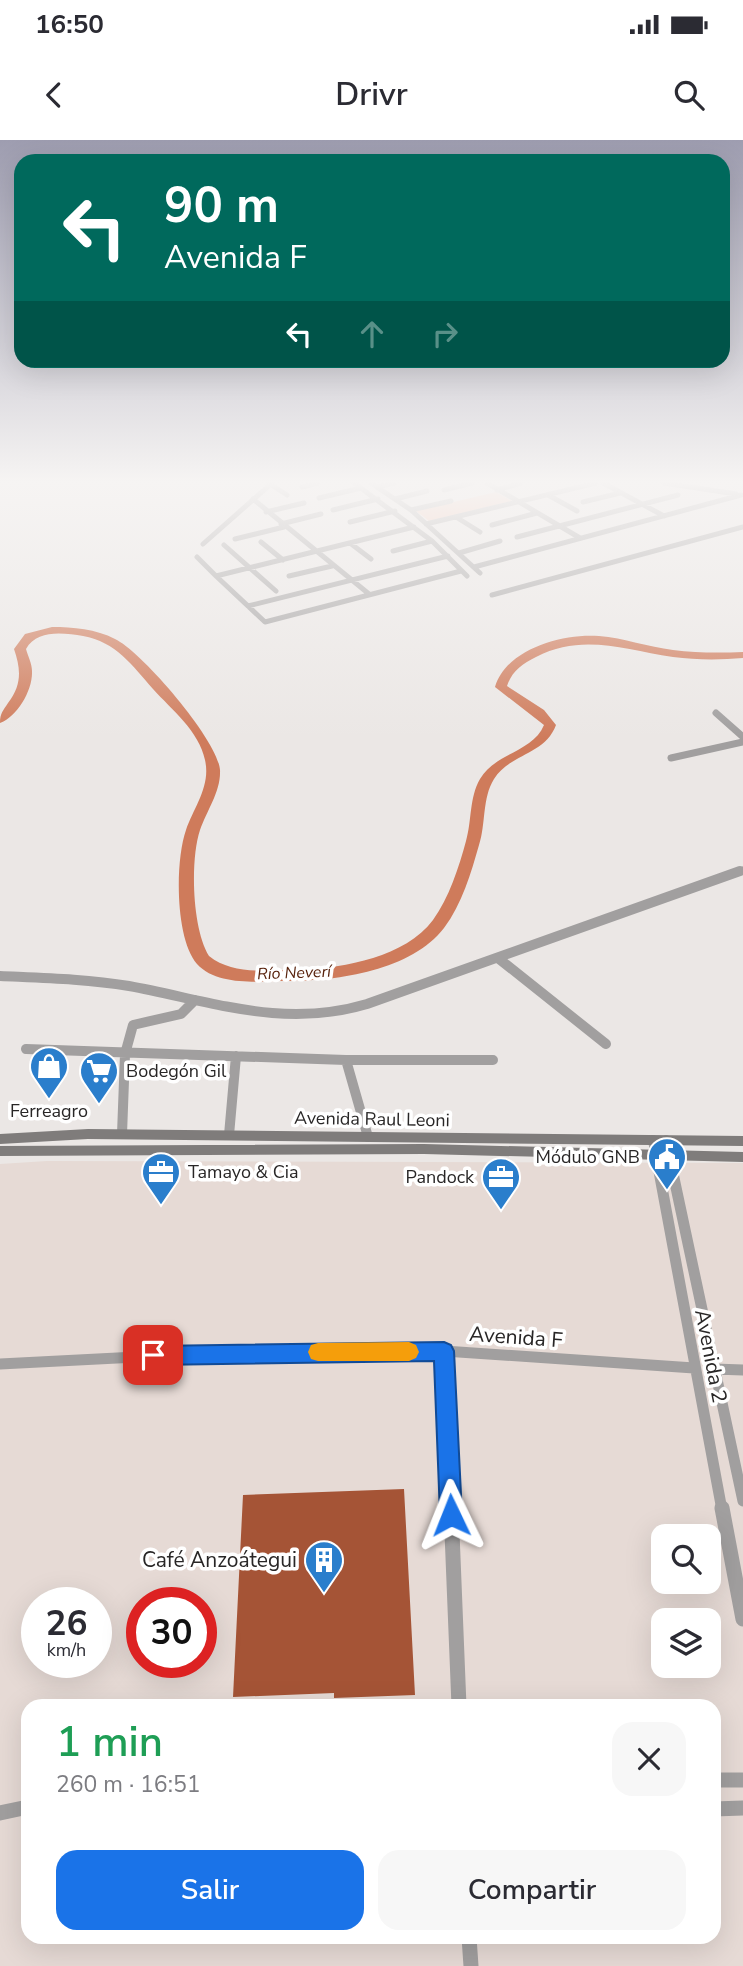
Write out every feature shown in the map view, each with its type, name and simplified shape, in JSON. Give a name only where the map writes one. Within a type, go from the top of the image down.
[{"type":"main road","name":"Avenida Raul Leoni","points":[[0,1139],[32,1135],[122,1134],[743,1141]]},
{"type":"main road","name":"Avenida Raul Leoni","points":[[0,1150],[411,1149],[743,1157]]},
{"type":"street","points":[[208,568],[265,622],[461,571]]},
{"type":"street","points":[[216,576],[250,568]]},
{"type":"street","points":[[251,568],[276,591]]},
{"type":"street","points":[[289,576],[322,568]]},
{"type":"street","points":[[335,568],[369,594]]},
{"type":"street","points":[[248,606],[398,568]]},
{"type":"street","points":[[458,568],[467,576]]},
{"type":"street","points":[[475,568],[480,573]]},
{"type":"street","points":[[492,595],[591,568]]},
{"type":"street","points":[[716,713],[743,737]]},
{"type":"street","points":[[671,758],[743,742]]},
{"type":"street","points":[[0,976],[89,981],[195,1000],[223,1008],[301,1016],[318,1015],[359,1005],[498,958],[743,870]]},
{"type":"street","points":[[498,958],[606,1044]]},
{"type":"street","points":[[122,1134],[125,1054],[133,1026],[181,1014],[195,1000]]},
{"type":"street","points":[[26,1049],[346,1060],[493,1060]]},
{"type":"street","points":[[229,1135],[236,1056]]},
{"type":"street","points":[[346,1060],[368,1136]]},
{"type":"street","name":"Avenida 2","points":[[659,1140],[694,1368],[743,1619]]},
{"type":"street","name":"Avenida 2","points":[[662,1156],[743,1501]]},
{"type":"street","points":[[444,1351],[459,1699]]},
{"type":"street","name":"Avenida F","points":[[0,1364],[220,1353],[444,1351],[694,1368]]},
{"type":"street","points":[[714,1369],[743,1370]]},
{"type":"street","points":[[721,1780],[743,1780]]},
{"type":"street","points":[[0,1813],[21,1808]]},
{"type":"street","points":[[721,1809],[743,1808]]},
{"type":"street","points":[[469,1944],[471,1966]]},
{"type":"shaded area","points":[[47,1161],[743,1163],[743,1966],[0,1966],[0,1164]]},
{"type":"building","name":"Café Anzoátegui","points":[[404,1489],[415,1695],[334,1698],[334,1693],[233,1697],[243,1495]]},
{"type":"waterway","name":"Río Neverí","points":[[0,719],[10,710],[22,691],[26,668],[20,649],[29,637],[44,632],[76,632],[103,638],[122,648],[196,730],[212,761],[212,782],[193,831],[189,853],[188,903],[197,950],[211,967],[232,974],[307,975],[347,969],[390,957],[409,949],[437,926],[448,908],[471,848],[486,780],[498,766],[541,740],[550,725],[540,713],[506,693],[501,687],[504,677],[512,667],[536,652],[565,642],[589,639],[686,655],[743,655]]},
{"type":"slow traffic","points":[[318,1352],[409,1352]]},
{"type":"place","name":"Ferreagro","points":[[49,1100]]},
{"type":"place","name":"Bodegón Gil","points":[[99,1105]]},
{"type":"place","name":"Módulo GNB","points":[[667,1191]]},
{"type":"place","name":"Tamayo & Cia","points":[[161,1206]]},
{"type":"place","name":"Pandock","points":[[501,1211]]},
{"type":"place","name":"Café Anzoátegui","points":[[324,1594]]},
{"type":"route","points":[[153,1355],[444,1351],[451,1515]]}]
